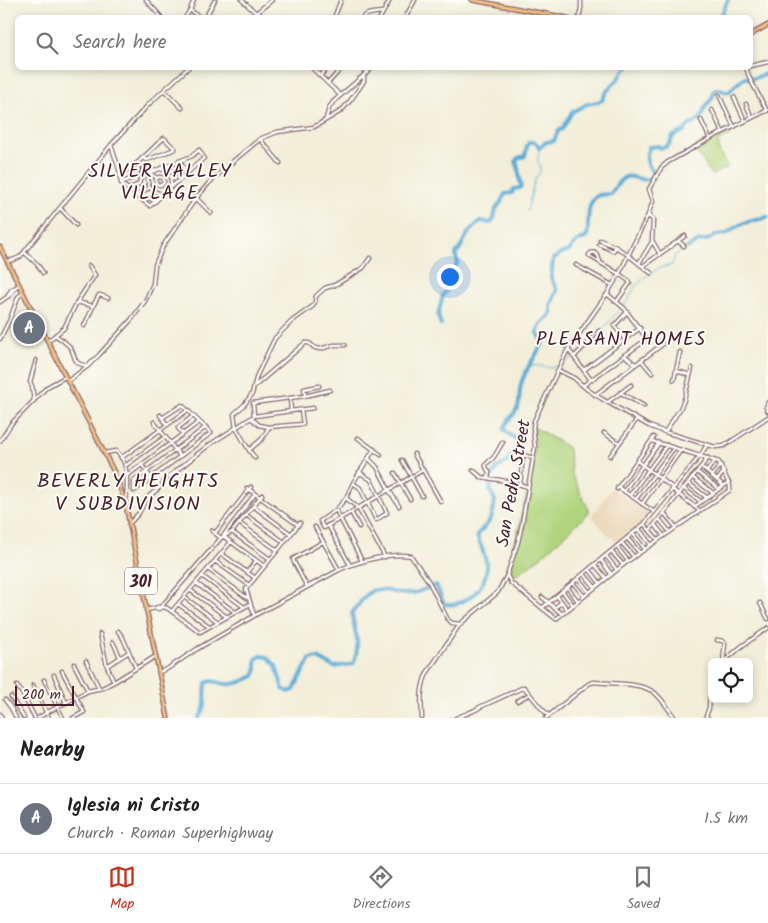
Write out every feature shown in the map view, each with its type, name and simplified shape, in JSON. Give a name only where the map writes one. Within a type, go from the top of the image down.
[{"type":"main road","points":[[472,0],[552,15]]},
{"type":"main road","points":[[753,32],[768,25]]},
{"type":"main road","name":"301","points":[[0,247],[117,478],[126,506],[168,718]]},
{"type":"street","points":[[146,0],[159,15]]},
{"type":"street","points":[[187,15],[194,0]]},
{"type":"street","points":[[207,15],[215,0]]},
{"type":"street","points":[[242,0],[259,15]]},
{"type":"street","points":[[254,15],[272,0]]},
{"type":"street","points":[[335,15],[341,0]]},
{"type":"street","points":[[382,15],[390,0]]},
{"type":"street","points":[[407,15],[415,0]]},
{"type":"street","points":[[580,15],[581,0]]},
{"type":"street","points":[[190,10],[197,15]]},
{"type":"street","points":[[364,15],[383,12]]},
{"type":"street","points":[[753,65],[768,62]]},
{"type":"street","points":[[7,261],[16,259],[24,252],[133,120],[186,70]]},
{"type":"street","points":[[314,70],[340,95]]},
{"type":"street","points":[[321,76],[326,70]]},
{"type":"street","points":[[328,83],[340,70]]},
{"type":"street","points":[[68,382],[88,366],[131,320],[145,301],[153,284],[155,265],[159,254],[177,224],[209,183],[260,138],[277,132],[314,126],[336,114],[344,108],[364,81],[365,74],[362,70]]},
{"type":"street","points":[[326,119],[333,102],[370,70]]},
{"type":"street","points":[[747,70],[749,78],[768,110]]},
{"type":"street","points":[[164,90],[182,108]]},
{"type":"street","points":[[719,95],[734,127]]},
{"type":"street","points":[[734,97],[745,122]]},
{"type":"street","points":[[746,104],[752,118]]},
{"type":"street","points":[[712,110],[723,132]]},
{"type":"street","name":"San Pedro Street","points":[[422,718],[421,690],[427,673],[460,624],[498,592],[507,575],[518,542],[528,487],[535,447],[534,421],[568,349],[612,286],[648,216],[653,201],[648,189],[661,168],[668,162],[768,110]]},
{"type":"street","points":[[701,120],[710,139]]},
{"type":"street","points":[[120,175],[137,164],[142,158],[164,138],[175,149],[147,160],[142,158]]},
{"type":"street","points":[[260,138],[280,163]]},
{"type":"street","points":[[111,145],[121,182],[150,206],[204,158],[199,150],[192,156],[149,173]]},
{"type":"street","points":[[179,161],[188,173]]},
{"type":"street","points":[[137,164],[157,178],[162,178],[164,184]]},
{"type":"street","points":[[121,182],[135,177],[137,164]]},
{"type":"street","points":[[171,164],[181,179]]},
{"type":"street","points":[[129,189],[139,184],[143,168]]},
{"type":"street","points":[[159,169],[164,170],[171,176],[170,187]]},
{"type":"street","points":[[149,173],[147,182],[149,188],[162,194]]},
{"type":"street","points":[[157,178],[156,182],[158,184],[170,187]]},
{"type":"street","points":[[136,195],[149,188]]},
{"type":"street","points":[[143,200],[149,198],[156,201]]},
{"type":"street","points":[[196,198],[210,213]]},
{"type":"street","points":[[60,208],[76,225]]},
{"type":"street","points":[[639,263],[652,242],[653,220],[648,216]]},
{"type":"street","points":[[643,266],[685,236]]},
{"type":"street","points":[[600,240],[616,247],[651,273]]},
{"type":"street","points":[[678,241],[684,246]]},
{"type":"street","points":[[652,242],[660,254]]},
{"type":"street","points":[[599,244],[613,251],[616,247]]},
{"type":"street","points":[[24,252],[37,264],[43,273]]},
{"type":"street","points":[[600,262],[597,254],[593,252],[590,254],[590,256],[630,283],[616,301]]},
{"type":"street","points":[[255,458],[236,428],[234,413],[252,394],[258,372],[278,334],[313,306],[316,295],[322,289],[335,285],[357,272],[370,258]]},
{"type":"street","points":[[48,341],[64,328],[77,302],[95,275],[89,266]]},
{"type":"street","points":[[576,266],[612,286]]},
{"type":"street","points":[[0,302],[19,285]]},
{"type":"street","points":[[0,339],[18,297],[22,293]]},
{"type":"street","points":[[584,385],[647,339],[627,312],[607,294]]},
{"type":"street","points":[[84,326],[99,295],[108,298]]},
{"type":"street","points":[[77,302],[93,306]]},
{"type":"street","points":[[625,339],[614,326],[627,312]]},
{"type":"street","points":[[584,370],[640,328]]},
{"type":"street","points":[[574,357],[599,331]]},
{"type":"street","points":[[55,335],[70,348],[76,362],[80,365],[88,366]]},
{"type":"street","points":[[254,386],[305,343],[320,349],[334,345],[345,345]]},
{"type":"street","points":[[595,395],[663,344]]},
{"type":"street","points":[[568,349],[591,380]]},
{"type":"street","points":[[674,380],[680,352]]},
{"type":"street","points":[[624,355],[635,364]]},
{"type":"street","points":[[34,401],[30,378],[36,360]]},
{"type":"street","points":[[641,360],[652,373]]},
{"type":"street","points":[[665,432],[684,400],[692,368]]},
{"type":"street","points":[[558,370],[574,378],[595,395],[637,419],[665,432],[715,447],[724,446],[768,417]]},
{"type":"street","points":[[676,371],[690,375]]},
{"type":"street","points":[[0,441],[11,424],[47,387],[65,378]]},
{"type":"street","points":[[608,402],[631,385]]},
{"type":"street","points":[[305,396],[304,389],[319,386]]},
{"type":"street","points":[[301,410],[302,424],[269,427],[259,425],[253,417],[253,403],[305,396],[330,390]]},
{"type":"street","points":[[621,393],[644,406]]},
{"type":"street","points":[[290,398],[291,411]]},
{"type":"street","points":[[768,402],[766,409],[768,411]]},
{"type":"street","points":[[162,418],[182,404],[193,416],[206,427],[211,433],[134,491],[134,481],[206,427]]},
{"type":"street","points":[[129,524],[139,513],[146,499],[160,487],[166,478],[210,445],[253,417],[313,408]]},
{"type":"street","points":[[121,458],[188,410]]},
{"type":"street","points":[[160,415],[167,425]]},
{"type":"street","points":[[183,434],[178,428],[193,416]]},
{"type":"street","points":[[610,456],[637,419]]},
{"type":"street","points":[[154,422],[180,456]]},
{"type":"street","points":[[128,475],[199,422]]},
{"type":"street","points":[[249,450],[262,439],[269,427]]},
{"type":"street","points":[[604,433],[619,443]]},
{"type":"street","points":[[125,466],[165,436]]},
{"type":"street","points":[[358,438],[381,455]]},
{"type":"street","points":[[507,575],[511,583],[556,620],[567,609],[628,561],[730,490],[729,482],[719,462],[659,443],[653,439],[617,488],[654,512]]},
{"type":"street","points":[[489,479],[486,465],[503,442]]},
{"type":"street","points":[[624,491],[659,443]]},
{"type":"street","points":[[630,495],[667,445]]},
{"type":"street","points":[[542,608],[639,529],[707,445]]},
{"type":"street","points":[[636,499],[674,448]]},
{"type":"street","points":[[324,528],[320,521],[336,510],[346,498],[359,472],[374,449]]},
{"type":"street","points":[[642,504],[681,450]]},
{"type":"street","points":[[105,453],[118,452],[125,466],[128,475],[126,506]]},
{"type":"street","points":[[414,454],[441,502]]},
{"type":"street","points":[[520,484],[523,456],[533,458]]},
{"type":"street","points":[[368,458],[377,467],[399,506]]},
{"type":"street","points":[[650,530],[708,458]]},
{"type":"street","points":[[402,460],[422,496]]},
{"type":"street","points":[[637,461],[700,511]]},
{"type":"street","points":[[707,471],[715,461]]},
{"type":"street","points":[[141,465],[151,478]]},
{"type":"street","points":[[712,476],[721,465]]},
{"type":"street","points":[[701,466],[724,486]]},
{"type":"street","points":[[317,532],[423,470]]},
{"type":"street","points":[[473,470],[481,477],[528,487]]},
{"type":"street","points":[[353,483],[360,488],[376,520],[387,513],[371,480],[359,472]]},
{"type":"street","points":[[697,472],[718,489]]},
{"type":"street","points":[[717,480],[724,472]]},
{"type":"street","points":[[395,473],[410,499]]},
{"type":"street","points":[[692,478],[713,494]]},
{"type":"street","points":[[694,507],[729,482]]},
{"type":"street","points":[[688,483],[707,498]]},
{"type":"street","points":[[254,615],[246,589],[299,524],[249,488],[213,532],[231,542],[264,566]]},
{"type":"street","points":[[683,488],[701,502]]},
{"type":"street","points":[[161,607],[222,537],[255,494]]},
{"type":"street","points":[[222,537],[232,532],[261,496]]},
{"type":"street","points":[[346,498],[358,508],[385,557]]},
{"type":"street","points":[[253,506],[291,534]]},
{"type":"street","points":[[336,510],[362,561]]},
{"type":"street","points":[[352,512],[359,526]]},
{"type":"street","points":[[664,513],[676,527]]},
{"type":"street","points":[[246,515],[284,542]]},
{"type":"street","points":[[659,519],[670,532]]},
{"type":"street","points":[[239,523],[277,551]]},
{"type":"street","points":[[644,524],[658,540]]},
{"type":"street","points":[[655,524],[664,536]]},
{"type":"street","points":[[328,525],[350,565]]},
{"type":"street","points":[[315,527],[339,570]]},
{"type":"street","points":[[639,529],[651,545]]},
{"type":"street","points":[[232,532],[270,559]]},
{"type":"street","points":[[633,534],[645,549]]},
{"type":"street","points":[[627,538],[639,553]]},
{"type":"street","points":[[172,611],[231,542]]},
{"type":"street","points":[[307,587],[293,559],[323,542]]},
{"type":"street","points":[[622,543],[634,557]]},
{"type":"street","points":[[617,547],[628,561]]},
{"type":"street","points":[[611,551],[623,565]]},
{"type":"street","points":[[222,554],[255,578]]},
{"type":"street","points":[[159,672],[167,669],[254,615],[339,570],[362,561],[385,557],[411,556],[429,582],[448,620],[460,624]]},
{"type":"street","points":[[606,556],[617,570]]},
{"type":"street","points":[[600,560],[611,574]]},
{"type":"street","points":[[215,561],[249,585]]},
{"type":"street","points":[[246,572],[256,561]]},
{"type":"street","points":[[595,565],[606,578]]},
{"type":"street","points":[[208,569],[249,599]]},
{"type":"street","points":[[589,569],[600,583]]},
{"type":"street","points":[[584,574],[595,587]]},
{"type":"street","points":[[202,576],[244,607]]},
{"type":"street","points":[[578,578],[589,592]]},
{"type":"street","points":[[196,583],[236,612]]},
{"type":"street","points":[[572,583],[584,596]]},
{"type":"street","points":[[568,587],[578,600]]},
{"type":"street","points":[[190,590],[227,617]]},
{"type":"street","points":[[562,591],[573,605]]},
{"type":"street","points":[[557,596],[567,609]]},
{"type":"street","points":[[184,597],[218,622]]},
{"type":"street","points":[[542,597],[562,614]]},
{"type":"street","points":[[166,602],[167,608]]},
{"type":"street","points":[[554,608],[562,602]]},
{"type":"street","points":[[760,603],[768,619]]},
{"type":"street","points":[[178,604],[209,627]]},
{"type":"street","points":[[146,610],[156,607],[167,608],[200,632],[250,604]]},
{"type":"street","points":[[728,658],[768,628]]},
{"type":"street","points":[[118,631],[136,668]]},
{"type":"street","points":[[100,634],[107,666],[114,682]]},
{"type":"street","points":[[717,640],[724,641],[725,643],[723,658]]},
{"type":"street","points":[[114,642],[120,657]]},
{"type":"street","points":[[107,666],[129,652]]},
{"type":"street","points":[[17,686],[36,718],[88,691],[114,682],[156,656]]},
{"type":"street","points":[[86,661],[99,688]]},
{"type":"street","points":[[74,664],[88,691]]},
{"type":"street","points":[[62,671],[84,712],[73,718]]},
{"type":"street","points":[[54,675],[66,702]]},
{"type":"street","points":[[44,680],[63,718]]},
{"type":"street","points":[[546,718],[587,684],[594,682],[639,686],[648,689],[656,694],[675,718]]},
{"type":"street","points":[[33,685],[49,718]]},
{"type":"street","points":[[456,718],[524,687],[549,716]]},
{"type":"street","points":[[517,700],[530,694]]},
{"type":"street","points":[[11,697],[24,718]]},
{"type":"street","points":[[5,700],[16,718]]},
{"type":"street","points":[[708,718],[706,716],[709,703]]},
{"type":"street","points":[[0,714],[2,718]]},
{"type":"shaded area","points":[[612,488],[649,515],[617,544],[591,516]]},
{"type":"green space","points":[[728,130],[731,135],[717,142],[720,147],[718,149],[728,167],[712,175],[694,148]]},
{"type":"green space","points":[[534,427],[566,446],[569,451],[572,475],[590,512],[543,555],[510,580],[507,575],[528,489],[535,446]]},
{"type":"waterway","points":[[721,15],[728,0]]},
{"type":"waterway","points":[[441,325],[438,315],[443,295],[451,285],[451,274],[458,262],[456,253],[467,235],[476,225],[481,221],[492,222],[496,209],[505,194],[512,193],[514,189],[520,188],[516,162],[518,158],[525,156],[529,142],[534,142],[539,148],[546,142],[554,141],[558,131],[562,129],[572,112],[587,104],[602,100],[625,70]]},
{"type":"waterway","points":[[199,718],[205,706],[206,683],[213,681],[233,684],[254,676],[256,659],[261,656],[268,657],[276,666],[283,689],[289,692],[294,690],[310,659],[318,658],[334,667],[353,664],[357,643],[352,613],[366,595],[373,590],[384,590],[402,594],[415,593],[436,585],[444,604],[452,605],[462,602],[473,595],[481,585],[486,573],[487,566],[477,536],[490,521],[493,512],[495,500],[490,491],[491,478],[497,468],[507,462],[517,447],[517,440],[504,430],[518,407],[520,387],[525,373],[543,343],[537,333],[541,324],[551,314],[551,304],[557,290],[551,278],[553,259],[570,250],[573,245],[587,237],[589,208],[594,198],[599,195],[611,194],[625,177],[644,180],[653,177],[654,173],[647,161],[649,147],[659,146],[660,148],[667,146],[673,136],[684,131],[688,126],[700,119],[716,89],[730,92],[744,78],[754,78],[768,73]]},
{"type":"waterway","points":[[527,211],[535,179],[540,173],[540,165],[538,163],[539,148]]},
{"type":"waterway","points":[[687,248],[699,241],[707,240],[716,235],[726,234],[744,223],[768,217]]},
{"type":"waterway","points":[[577,355],[591,343],[628,300],[636,285],[659,268],[672,265],[675,255],[687,248]]},
{"type":"waterway","points":[[562,364],[574,357]]},
{"type":"waterway","points":[[530,365],[558,366]]},
{"type":"place","name":"Iglesia ni Cristo","points":[[29,328]]},
{"type":"district","name":"SILVER VALLEY VILLAGE","points":[[160,181]]},
{"type":"district","name":"PLEASANT HOMES","points":[[621,338]]},
{"type":"district","name":"BEVERLY HEIGHTS V SUBDIVISION","points":[[128,492]]}]
